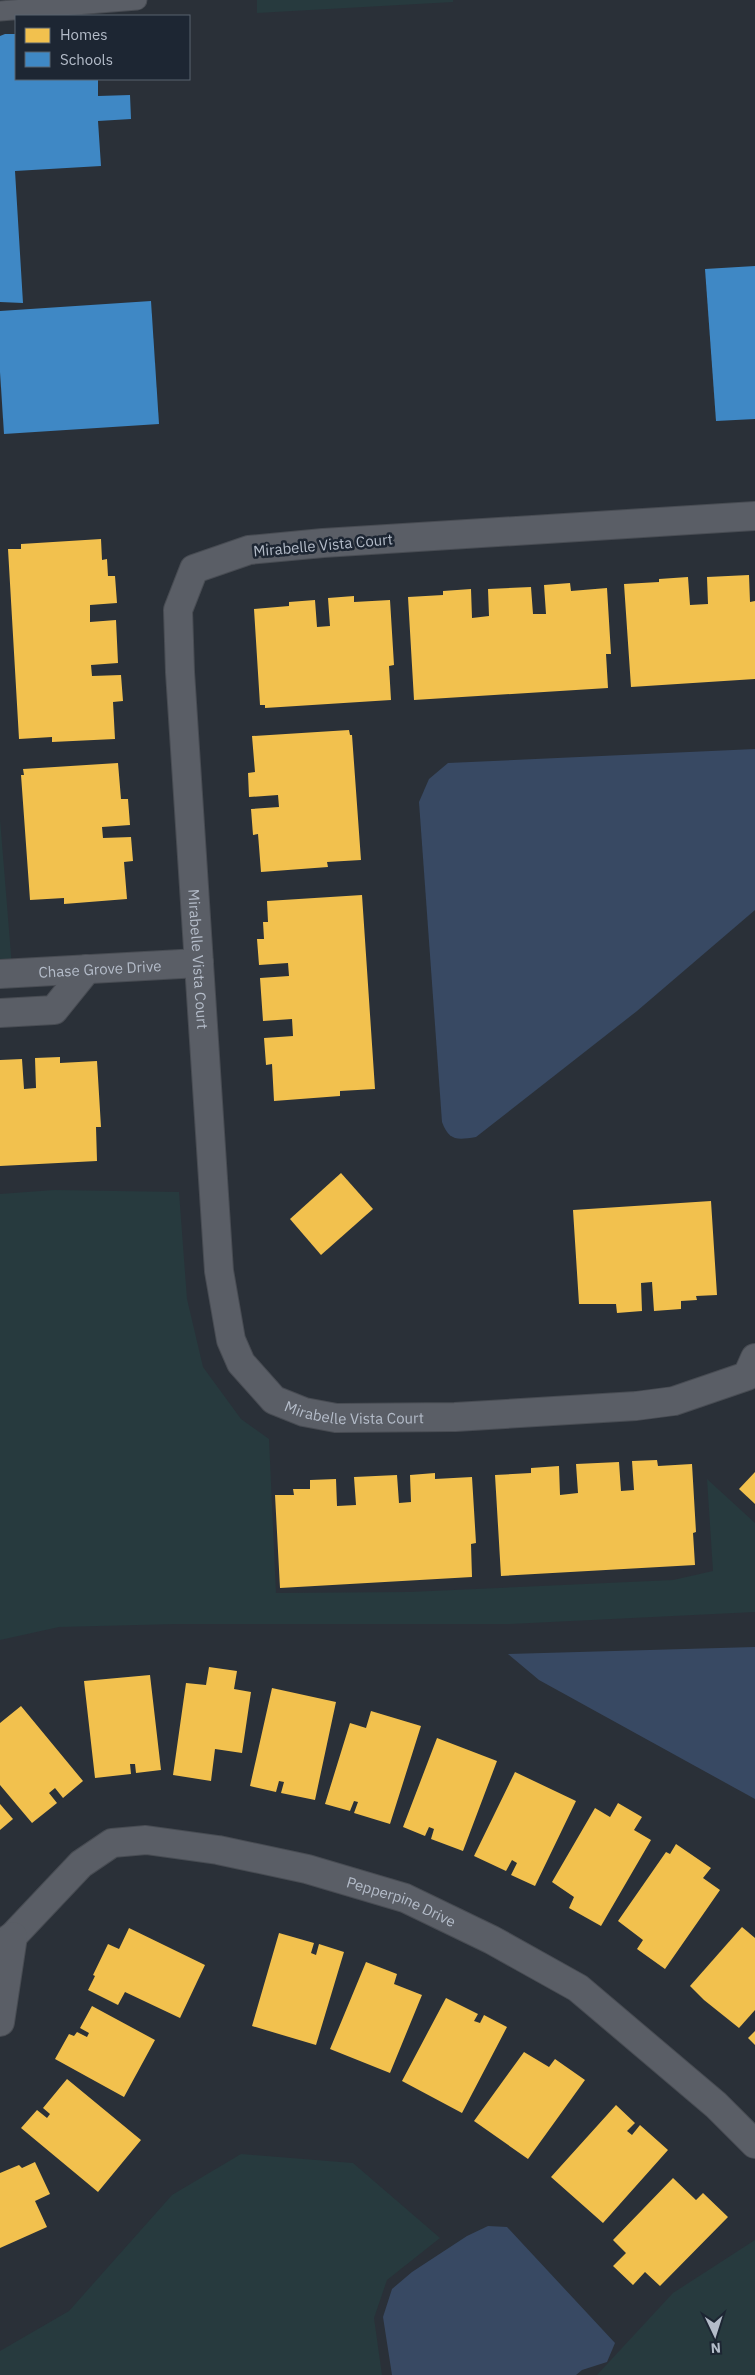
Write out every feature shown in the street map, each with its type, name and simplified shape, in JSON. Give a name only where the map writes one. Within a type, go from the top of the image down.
[{"type":"street","name":"Mirabelle Vista Court","points":[[755,516],[323,543],[249,550],[194,569],[178,610],[180,672],[219,1271],[231,1340],[242,1363],[274,1400],[304,1412],[336,1418],[455,1417],[636,1406],[674,1401],[748,1376],[755,1358]]},
{"type":"street","name":"Chase Grove Drive","points":[[0,974],[199,963]]},
{"type":"street","points":[[0,1013],[54,1010],[87,969]]},
{"type":"street","name":"Pepperpine Drive","points":[[0,2022],[7,1940],[81,1864],[112,1843],[146,1840],[218,1850],[307,1869],[405,1898],[492,1940],[578,1988],[716,2105],[755,2144]]},
{"type":"lane","points":[[0,11],[137,0]]},
{"type":"green space","points":[[257,0],[453,0],[453,2],[257,13]]},
{"type":"green space","points":[[0,819],[12,967],[0,967]]},
{"type":"green space","points":[[54,1190],[179,1192],[187,1299],[203,1367],[241,1419],[269,1439],[276,1593],[409,1592],[673,1580],[713,1571],[707,1479],[755,1523],[755,1612],[510,1624],[177,1624],[59,1627],[0,1640],[0,1194]]},
{"type":"green space","points":[[241,2154],[353,2163],[440,2238],[387,2280],[374,2318],[382,2375],[0,2375],[0,2351],[69,2311],[172,2195]]},
{"type":"green space","points":[[755,2240],[755,2375],[597,2375],[673,2293]]},
{"type":"water","points":[[755,749],[755,910],[637,1011],[476,1137],[459,1139],[451,1136],[442,1122],[419,802],[429,779],[448,763]]},
{"type":"water","points":[[755,1647],[755,1799],[539,1680],[508,1654]]},
{"type":"water","points":[[488,2226],[507,2227],[615,2343],[607,2362],[582,2370],[576,2375],[392,2375],[383,2317],[392,2289],[412,2272],[467,2236]]},
{"type":"building: Homes","points":[[101,539],[102,560],[107,559],[108,576],[115,576],[117,603],[90,605],[90,622],[116,620],[118,663],[91,665],[92,676],[121,675],[123,701],[113,702],[115,739],[52,742],[52,737],[19,739],[8,549],[21,549],[21,544]]},
{"type":"building: Homes","points":[[749,575],[750,602],[755,601],[755,679],[631,687],[624,584],[659,582],[659,579],[688,577],[690,605],[708,604],[707,577]]},
{"type":"building: Homes","points":[[570,583],[571,591],[607,588],[611,654],[606,654],[608,688],[414,700],[408,597],[443,595],[443,591],[471,589],[472,618],[489,616],[488,589],[531,587],[533,614],[546,614],[544,585]]},
{"type":"building: Homes","points":[[354,596],[354,602],[390,600],[394,665],[389,666],[391,700],[265,708],[265,705],[260,705],[254,609],[289,606],[289,602],[315,600],[317,627],[330,626],[328,598]]},
{"type":"building: Homes","points":[[349,730],[350,735],[352,735],[361,860],[327,862],[328,867],[261,872],[258,834],[253,835],[251,809],[279,807],[278,795],[249,797],[248,773],[255,772],[252,736]]},
{"type":"building: Homes","points":[[118,763],[121,799],[128,799],[130,825],[102,827],[103,838],[131,837],[133,861],[124,862],[127,899],[64,904],[64,898],[30,900],[21,775],[24,775],[23,769]]},
{"type":"building: Homes","points":[[362,895],[375,1089],[340,1091],[340,1096],[274,1101],[272,1064],[266,1065],[264,1038],[293,1036],[292,1019],[263,1021],[260,978],[289,976],[288,963],[259,965],[257,939],[264,939],[263,922],[268,922],[267,901]]},
{"type":"building: Homes","points":[[60,1057],[60,1063],[97,1061],[101,1127],[96,1127],[97,1161],[0,1166],[0,1060],[22,1059],[24,1089],[36,1088],[35,1058]]},
{"type":"building: Homes","points":[[341,1173],[373,1209],[321,1255],[290,1219]]},
{"type":"building: Homes","points":[[711,1201],[717,1295],[696,1296],[697,1300],[681,1301],[681,1309],[654,1311],[652,1282],[641,1283],[642,1311],[617,1313],[616,1304],[579,1304],[573,1210]]},
{"type":"building: Homes","points":[[657,1460],[658,1466],[692,1464],[696,1532],[693,1533],[695,1565],[501,1576],[495,1475],[531,1473],[531,1468],[559,1466],[560,1495],[578,1493],[576,1464],[619,1462],[621,1491],[634,1490],[632,1461]]},
{"type":"building: Homes","points":[[755,1472],[755,1504],[739,1489]]},
{"type":"building: Homes","points":[[435,1473],[435,1479],[472,1477],[476,1543],[471,1544],[472,1577],[280,1588],[275,1495],[294,1495],[293,1489],[310,1489],[310,1480],[336,1479],[337,1506],[356,1505],[354,1477],[397,1475],[399,1503],[411,1502],[410,1475]]},
{"type":"building: Homes","points":[[209,1667],[237,1671],[234,1689],[251,1692],[242,1753],[215,1749],[211,1781],[173,1775],[186,1683],[206,1685]]},
{"type":"building: Homes","points":[[150,1675],[161,1770],[136,1773],[135,1764],[130,1764],[131,1774],[95,1778],[84,1681]]},
{"type":"building: Homes","points":[[272,1688],[336,1702],[315,1800],[281,1793],[284,1782],[279,1781],[276,1792],[250,1786]]},
{"type":"building: Homes","points":[[21,1706],[83,1781],[63,1798],[55,1788],[49,1793],[57,1803],[32,1823],[0,1785],[0,1723]]},
{"type":"building: Homes","points":[[371,1711],[421,1726],[390,1824],[354,1813],[358,1802],[354,1801],[350,1811],[325,1804],[350,1723],[366,1728]]},
{"type":"building: Homes","points":[[437,1738],[497,1761],[463,1851],[431,1839],[434,1829],[429,1827],[425,1836],[403,1827]]},
{"type":"building: Homes","points":[[515,1772],[576,1801],[535,1886],[511,1875],[517,1863],[512,1860],[506,1871],[474,1856]]},
{"type":"building: Homes","points":[[618,1803],[642,1817],[634,1830],[651,1840],[601,1926],[569,1908],[574,1897],[552,1882],[595,1808],[610,1817]]},
{"type":"building: Homes","points":[[0,1804],[13,1819],[0,1830]]},
{"type":"building: Homes","points":[[676,1844],[711,1868],[703,1878],[720,1890],[665,1969],[637,1949],[643,1940],[618,1921],[666,1852],[670,1854]]},
{"type":"building: Homes","points":[[742,1927],[755,1938],[755,2010],[739,2028],[704,2000],[690,1986]]},
{"type":"building: Homes","points":[[129,1928],[205,1965],[180,2018],[125,1992],[118,2005],[88,1990],[108,1944],[119,1949]]},
{"type":"building: Homes","points":[[279,1933],[314,1943],[311,1953],[316,1955],[319,1944],[344,1952],[316,2045],[252,2026]]},
{"type":"building: Homes","points":[[366,1962],[397,1974],[394,1984],[422,1995],[390,2073],[330,2049]]},
{"type":"building: Homes","points":[[446,1998],[478,2014],[474,2021],[480,2023],[484,2015],[507,2027],[462,2113],[402,2081]]},
{"type":"building: Homes","points":[[92,2006],[155,2040],[124,2097],[55,2059],[69,2034],[74,2036],[77,2032],[87,2037],[89,2033],[80,2028]]},
{"type":"building: Homes","points":[[755,2031],[755,2045],[748,2038]]},
{"type":"building: Homes","points":[[524,2052],[549,2067],[555,2059],[585,2080],[528,2159],[474,2121]]},
{"type":"building: Homes","points":[[67,2079],[141,2140],[98,2192],[21,2128],[37,2110],[47,2118],[50,2114],[43,2108]]},
{"type":"building: Homes","points":[[616,2105],[635,2123],[627,2131],[632,2135],[640,2125],[668,2150],[603,2223],[551,2177]]},
{"type":"building: Homes","points":[[35,2162],[50,2194],[35,2201],[47,2227],[0,2248],[0,2173],[19,2165],[22,2168]]},
{"type":"building: Homes","points":[[673,2178],[696,2200],[703,2193],[728,2217],[660,2286],[645,2272],[633,2285],[613,2266],[626,2253],[613,2240]]},
{"type":"building: Schools","points":[[15,34],[15,80],[98,80],[98,96],[130,95],[131,119],[98,121],[101,166],[15,171],[23,303],[0,302],[0,36]]},
{"type":"building: Schools","points":[[755,266],[755,419],[716,421],[705,269]]},
{"type":"building: Schools","points":[[151,301],[159,424],[4,434],[0,372],[0,311]]}]
